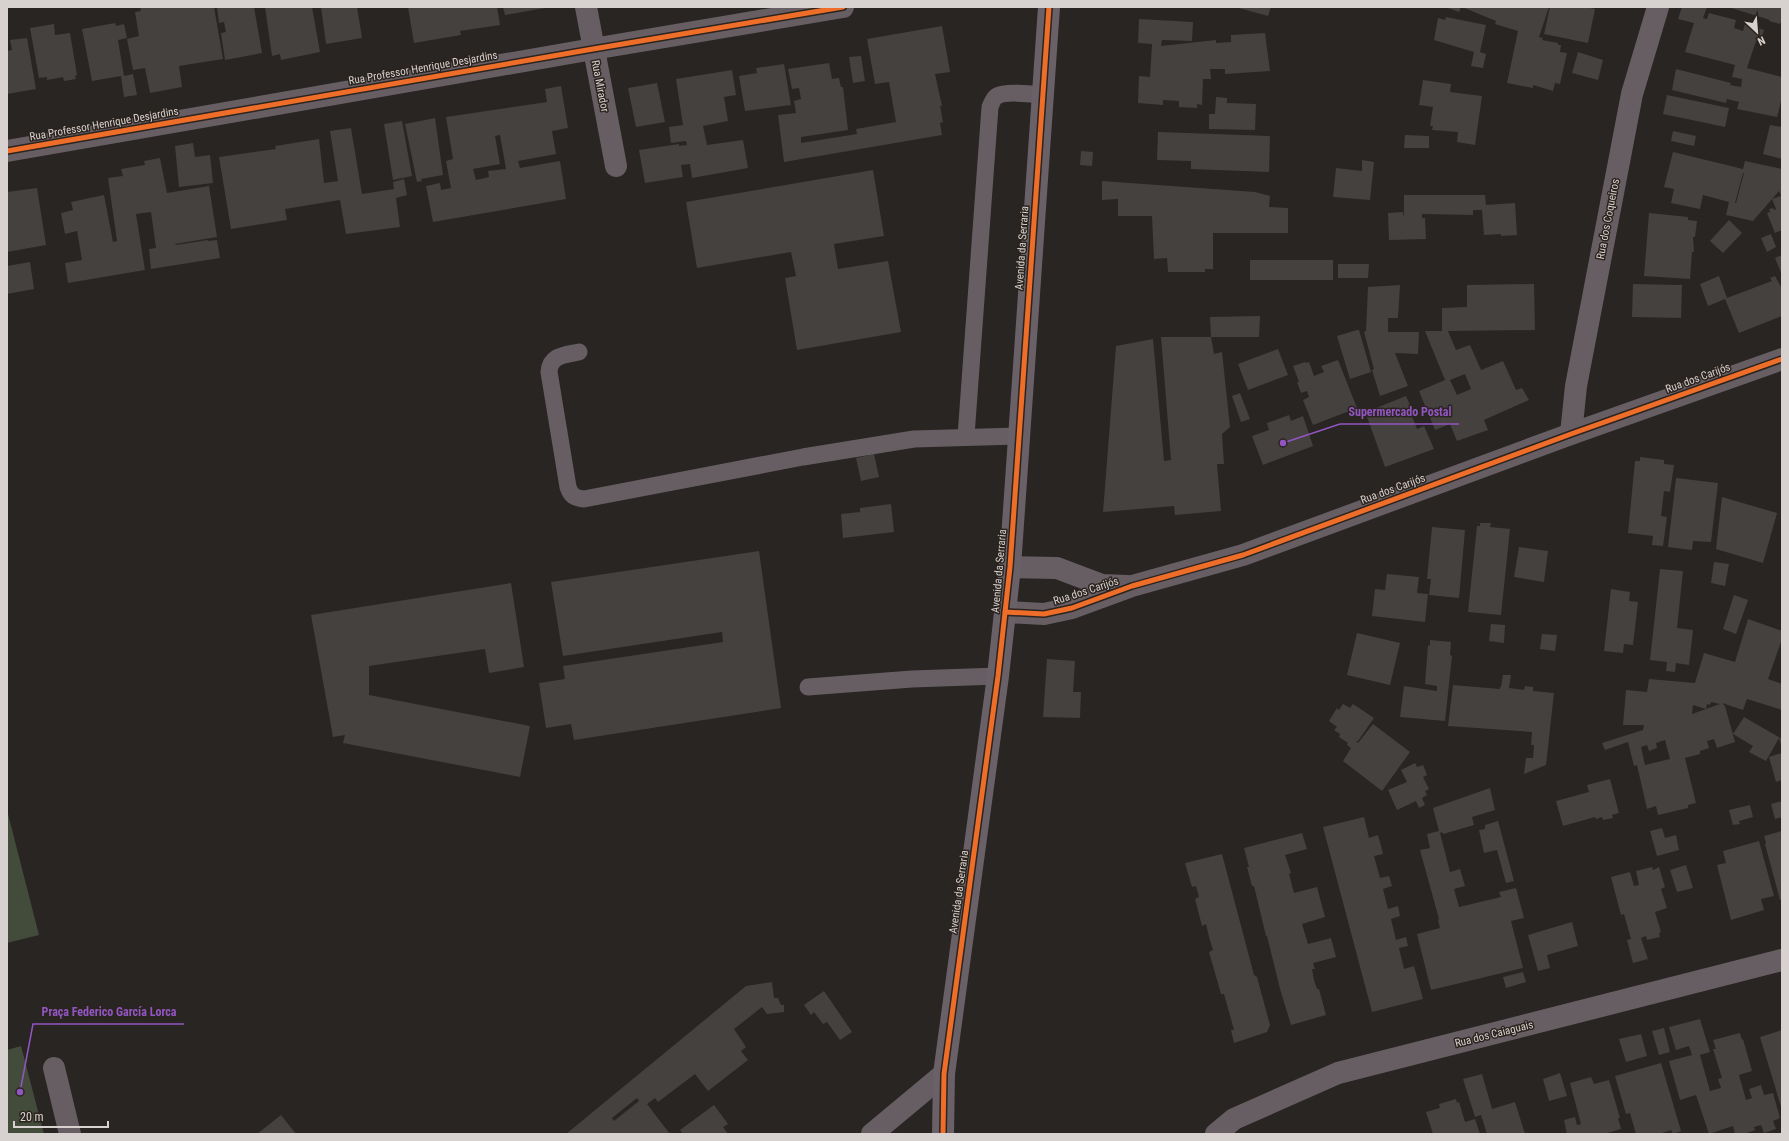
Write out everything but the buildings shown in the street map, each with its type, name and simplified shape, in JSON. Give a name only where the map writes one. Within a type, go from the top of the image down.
[{"type":"main road","name":"Avenida da Serraria","points":[[943,1134],[944,1074],[998,676],[1010,567],[1049,7]]},
{"type":"street","name":"Rua Mirador","points":[[586,7],[592,49],[616,166]]},
{"type":"street","name":"Rua Professor Henrique Desjardins","points":[[7,151],[592,49],[843,7]]},
{"type":"street","name":"Rua dos Coqueiros","points":[[1571,434],[1576,386],[1632,94],[1658,7]]},
{"type":"street","name":"Rua dos Carijós","points":[[1005,612],[1044,614],[1072,608],[1132,586],[1243,555],[1571,434],[1782,359]]},
{"type":"street","name":"Rua dos Carijós","points":[[1010,567],[1057,568],[1102,584],[1132,586]]},
{"type":"street","name":"Rua dos Caiaguais","points":[[1216,1134],[1234,1119],[1338,1073],[1782,960]]},
{"type":"street","points":[[54,1068],[70,1134]]},
{"type":"street","points":[[872,1134],[944,1074]]},
{"type":"lane","points":[[966,436],[990,107],[992,100],[997,96],[1004,94],[1042,95]]},
{"type":"lane","points":[[579,352],[560,356],[554,359],[550,364],[549,372],[568,487],[571,494],[577,498],[584,499],[803,457],[914,439],[966,436],[1020,436]]},
{"type":"lane","points":[[808,687],[912,679],[998,676]]},
{"type":"green space","points":[[7,810],[39,935],[7,943]]},
{"type":"green space","points":[[21,1046],[44,1134],[7,1134],[7,1050]]},
{"type":"cycle path","points":[[7,151],[843,7]]},
{"type":"cycle path","points":[[943,1134],[944,1074],[998,676],[1010,567],[1049,7]]},
{"type":"cycle path","points":[[1005,612],[1044,614],[1072,608],[1132,586],[1243,555],[1571,434],[1782,359]]},
{"type":"place","name":"Supermercado Postal","points":[[1283,443]]},
{"type":"place","name":"Praça Federico García Lorca","points":[[20,1092]]}]
